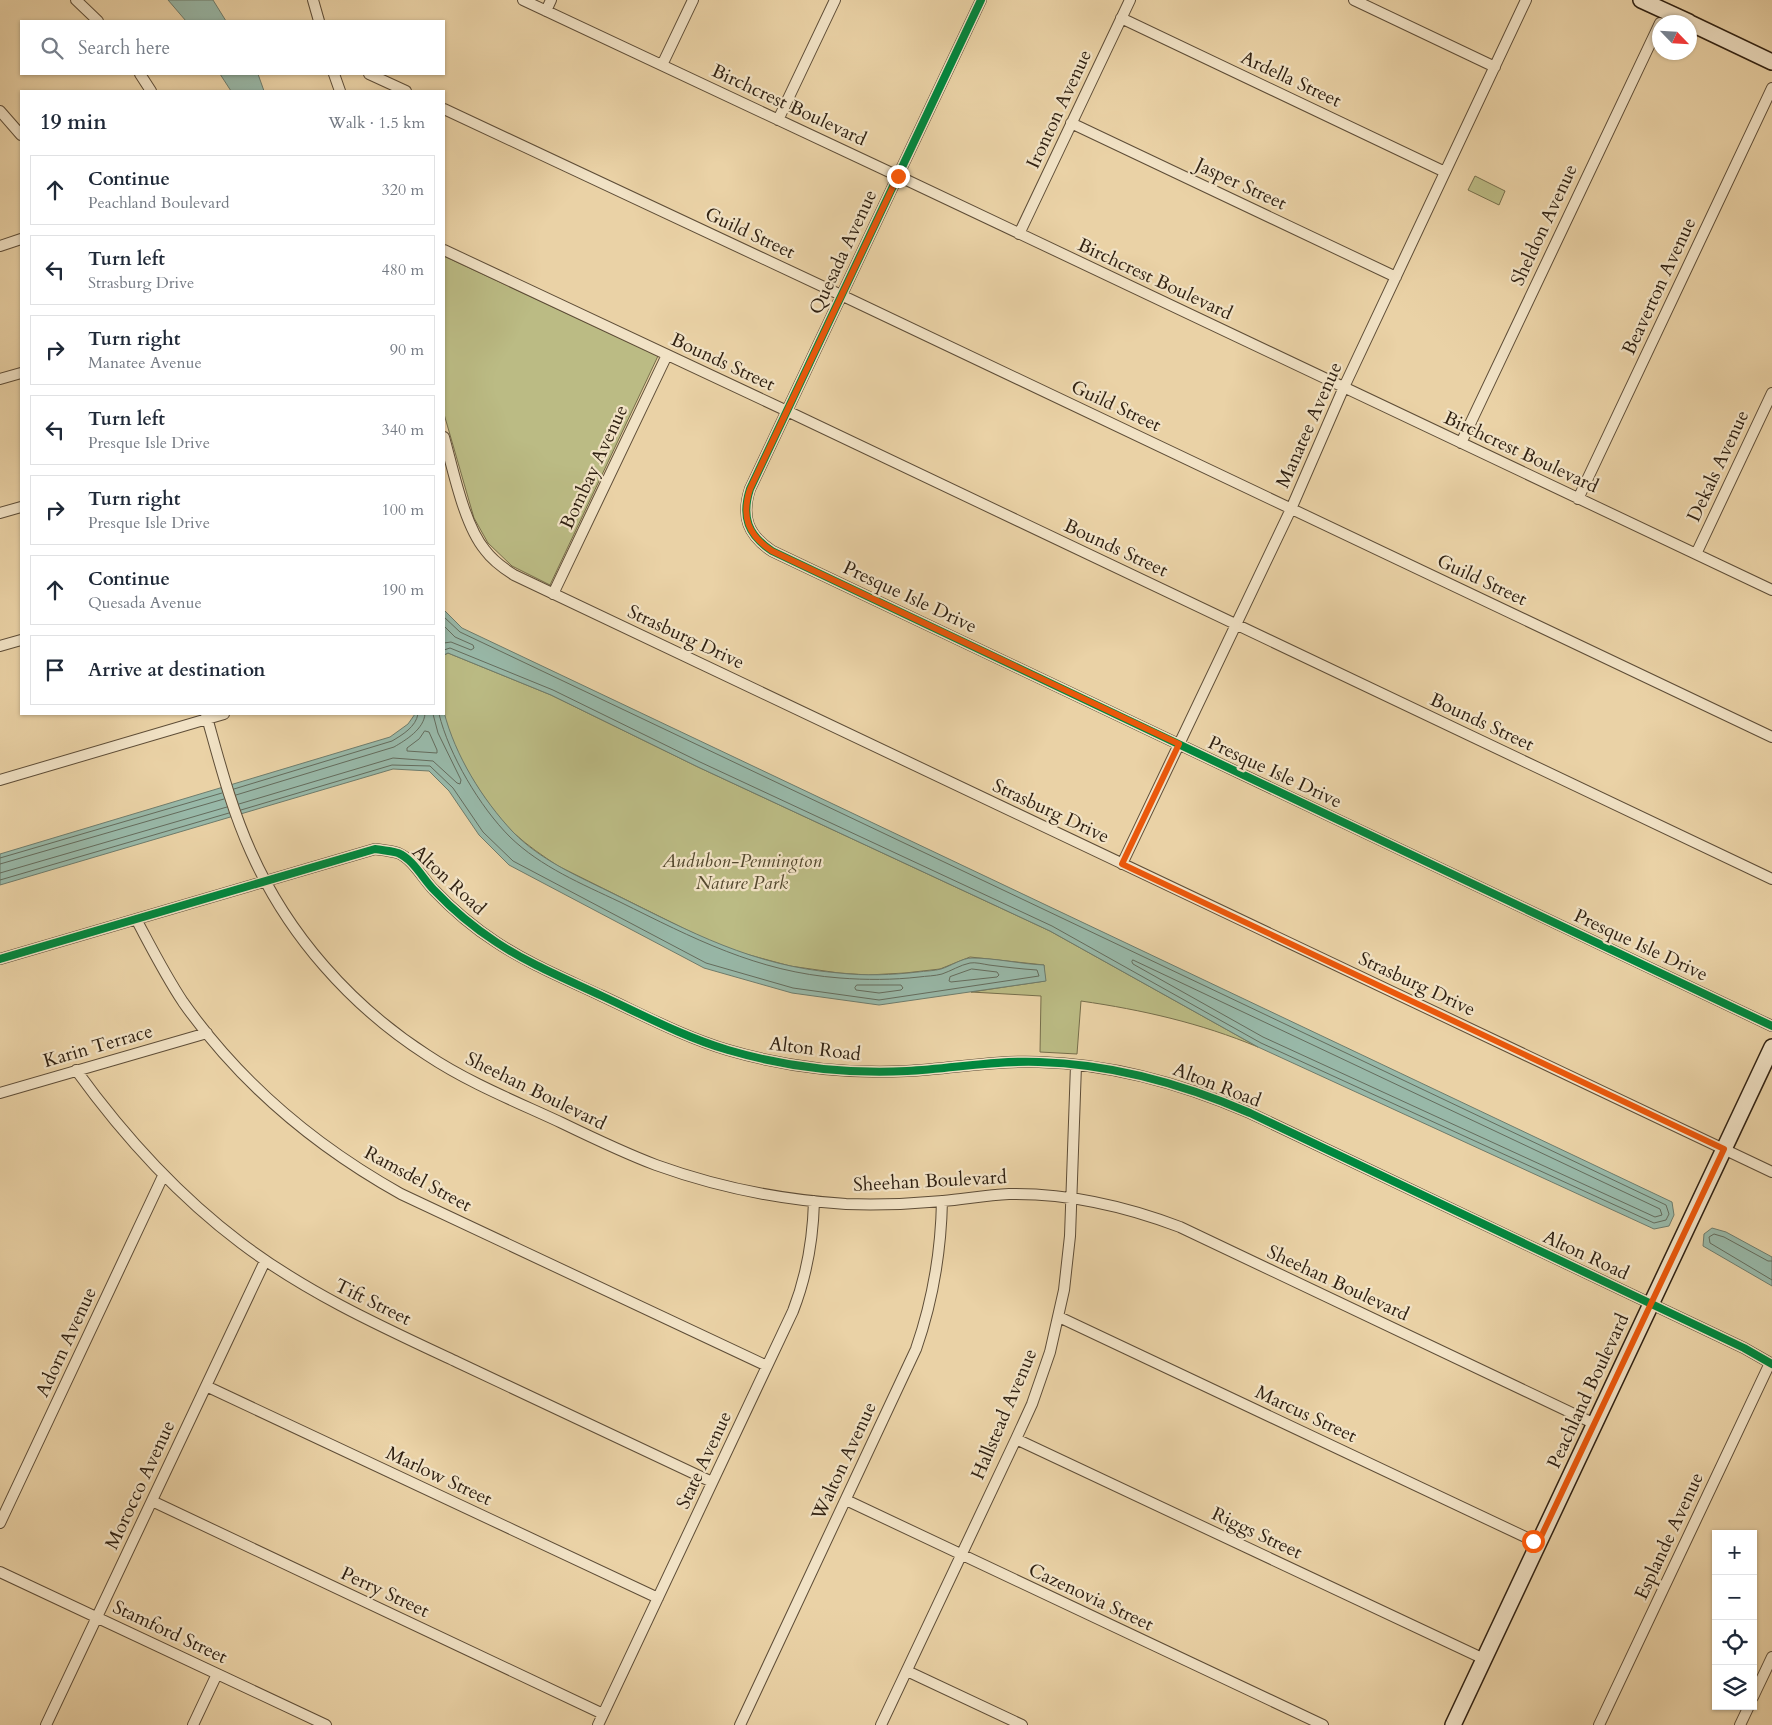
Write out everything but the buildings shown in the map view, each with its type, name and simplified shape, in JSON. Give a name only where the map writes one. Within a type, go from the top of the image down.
[{"type":"street","points":[[76,0],[97,20]]},
{"type":"street","points":[[313,0],[319,20]]},
{"type":"street","name":"Birchcrest Boulevard","points":[[523,0],[1772,590]]},
{"type":"street","points":[[546,11],[551,0]]},
{"type":"street","points":[[662,65],[693,0]]},
{"type":"street","points":[[778,120],[835,0]]},
{"type":"street","name":"Quesada Avenue","points":[[787,411],[981,0]]},
{"type":"street","name":"Ironton Avenue","points":[[1019,234],[1130,0]]},
{"type":"street","points":[[1354,0],[1495,67]]},
{"type":"street","name":"Manatee Avenue","points":[[1122,864],[1291,509],[1344,387],[1526,0]]},
{"type":"street","points":[[1641,0],[1657,15]]},
{"type":"street","name":"Ardella Street","points":[[1121,18],[1446,172]]},
{"type":"street","points":[[1697,27],[1772,62]]},
{"type":"street","name":"Sheldon Avenue","points":[[1461,443],[1652,38]]},
{"type":"street","points":[[141,75],[150,90]]},
{"type":"street","points":[[334,75],[340,90]]},
{"type":"street","points":[[371,75],[404,90]]},
{"type":"street","name":"Beaverton Avenue","points":[[1578,498],[1772,88]]},
{"type":"street","name":"Guild Street","points":[[445,109],[842,295],[1772,737]]},
{"type":"street","points":[[0,111],[20,134]]},
{"type":"street","name":"Jasper Street","points":[[1071,123],[1396,277]]},
{"type":"street","points":[[0,246],[20,239]]},
{"type":"street","name":"Bounds Street","points":[[445,250],[1772,879]]},
{"type":"street","name":"Bombay Avenue","points":[[553,594],[667,355]]},
{"type":"street","points":[[0,379],[20,373]]},
{"type":"street","name":"Dekals Avenue","points":[[1696,554],[1772,392]]},
{"type":"street","name":"Presque Isle Drive","points":[[787,411],[746,500],[748,524],[754,535],[772,551],[1772,1026]]},
{"type":"street","name":"Strasburg Drive","points":[[445,440],[467,517],[477,540],[484,550],[514,575],[1772,1172]]},
{"type":"street","points":[[0,513],[20,506]]},
{"type":"street","points":[[0,646],[20,640]]},
{"type":"street","points":[[0,780],[206,716]]},
{"type":"street","name":"Sheehan Boulevard","points":[[206,716],[250,851],[286,916],[306,944],[350,994],[400,1037],[455,1072],[626,1153],[657,1165],[731,1188],[814,1201],[881,1204],[942,1201],[1008,1194],[1036,1194],[1071,1197],[1127,1208],[1180,1227],[1595,1424]]},
{"type":"street","name":"Alton Road","points":[[0,959],[375,849],[399,854],[409,861],[434,891],[456,912],[484,934],[514,953],[670,1028],[719,1047],[761,1059],[821,1069],[856,1072],[909,1071],[1002,1062],[1039,1062],[1117,1070],[1154,1078],[1224,1102],[1744,1348],[1771,1364]]},
{"type":"street","name":"Ramsdel Street","points":[[136,919],[166,975],[207,1033],[241,1073],[279,1110],[321,1143],[374,1178],[424,1205],[767,1366]]},
{"type":"street","name":"Karin Terrace","points":[[0,1093],[207,1033]]},
{"type":"street","name":"Peachland Boulevard","points":[[1453,1725],[1772,1047]]},
{"type":"street","name":"Hallstead Avenue","points":[[881,1725],[1016,1439],[1041,1378],[1058,1317],[1068,1263],[1076,1065]]},
{"type":"street","name":"Tift Street","points":[[76,1070],[114,1122],[164,1176],[211,1219],[265,1261],[308,1288],[354,1313],[712,1482]]},
{"type":"street","name":"Adorn Avenue","points":[[0,1522],[164,1176]]},
{"type":"street","name":"State Avenue","points":[[598,1725],[793,1312],[804,1281],[812,1240],[814,1201]]},
{"type":"street","name":"Walton Avenue","points":[[740,1725],[908,1368],[923,1330],[937,1269],[942,1201]]},
{"type":"street","name":"Morocco Avenue","points":[[46,1725],[265,1261]]},
{"type":"street","name":"Marcus Street","points":[[1058,1317],[1538,1543]]},
{"type":"street","name":"Esplande Avenue","points":[[1599,1725],[1771,1364]]},
{"type":"street","name":"Marlow Street","points":[[206,1386],[658,1598]]},
{"type":"street","name":"Riggs Street","points":[[1016,1439],[1484,1659]]},
{"type":"street","name":"Cazenovia Street","points":[[846,1500],[1308,1722],[1322,1725]]},
{"type":"street","name":"Perry Street","points":[[152,1501],[603,1714]]},
{"type":"street","name":"Stamford Street","points":[[0,1572],[326,1725]]},
{"type":"street","points":[[1757,1689],[1772,1657]]},
{"type":"street","points":[[907,1671],[1022,1725]]},
{"type":"street","points":[[193,1725],[217,1674]]},
{"type":"street","points":[[1740,1725],[1747,1710]]},
{"type":"green space","points":[[1475,176],[1505,191],[1499,205],[1468,190]]},
{"type":"green space","points":[[445,256],[658,356],[550,585],[512,566],[488,543],[474,518],[445,417]]},
{"type":"green space","name":"Audubon-Pennington Nature Park","points":[[448,653],[551,695],[698,767],[1050,931],[1258,1047],[1215,1031],[1171,1018],[1081,1001],[1077,1054],[1040,1052],[1041,996],[971,992],[1045,981],[1044,965],[970,957],[940,969],[868,975],[839,973],[790,966],[742,953],[709,941],[558,866],[525,843],[504,823],[472,778],[462,761],[448,728],[445,715],[445,654]]},
{"type":"water","points":[[168,0],[213,0],[225,20],[185,20]]},
{"type":"water","points":[[221,75],[258,75],[264,90],[230,90]]},
{"type":"water","points":[[445,611],[462,628],[1672,1202],[1674,1215],[1669,1226],[1654,1229],[1258,1047],[1050,931],[698,767],[551,695],[448,653],[445,654]]},
{"type":"water","points":[[414,715],[445,715],[462,760],[480,791],[513,832],[536,852],[575,875],[670,922],[723,945],[778,963],[808,969],[859,975],[938,970],[964,959],[972,958],[1044,965],[1046,981],[879,1005],[792,993],[704,968],[509,865],[479,835],[449,791],[429,771],[393,769],[0,885],[0,854],[390,737],[408,724]]},
{"type":"water","points":[[1712,1228],[1726,1232],[1772,1257],[1772,1286],[1703,1246],[1704,1234]]},
{"type":"cycle path","points":[[981,0],[750,489],[746,508],[752,532],[772,551],[1772,1026]]},
{"type":"cycle path","points":[[0,959],[375,849],[395,852],[408,860],[434,890],[463,918],[509,950],[548,971],[696,1039],[728,1050],[772,1061],[839,1070],[884,1072],[989,1063],[1039,1062],[1094,1067],[1147,1077],[1199,1093],[1250,1113],[1744,1348],[1772,1364]]},
{"type":"route","points":[[898,176],[750,489],[746,500],[746,512],[748,524],[754,535],[772,551],[1179,744],[1122,864],[1724,1149],[1538,1543],[1533,1541]]}]
